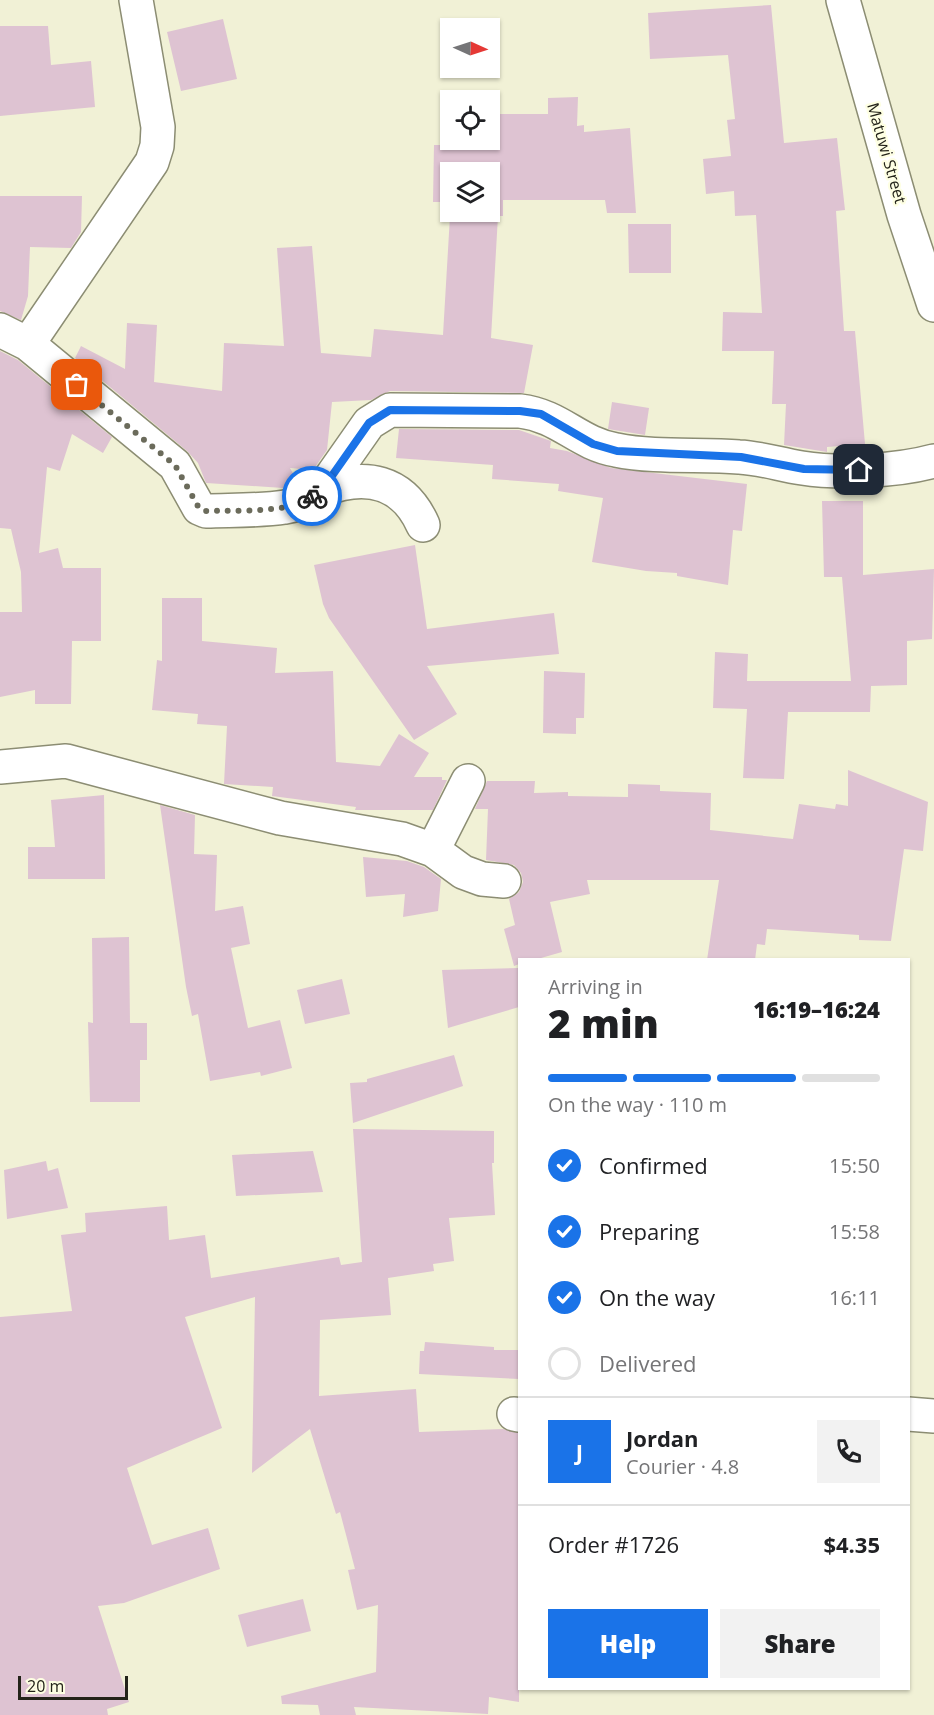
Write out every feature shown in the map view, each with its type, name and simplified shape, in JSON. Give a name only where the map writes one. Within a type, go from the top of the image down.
[{"type":"street","points":[[136,0],[158,127],[157,146],[152,162],[14,337],[175,465],[199,508],[206,511],[285,507],[306,501],[322,490],[369,423],[390,410],[520,411],[541,414],[593,444],[617,451],[741,457],[804,469],[859,470],[920,465],[934,461]]},
{"type":"street","name":"Matuwi Street","points":[[843,0],[904,215],[934,305]]},
{"type":"street","points":[[322,490],[356,482],[386,485],[407,498],[423,525]]},
{"type":"street","points":[[0,767],[66,761],[280,818],[366,831],[433,850],[464,872],[482,879],[504,880]]},
{"type":"street","points":[[433,850],[468,781]]},
{"type":"street","points":[[910,1414],[934,1416]]},
{"type":"building","points":[[771,5],[784,143],[837,138],[845,210],[836,211],[844,331],[855,331],[865,444],[827,447],[827,452],[784,445],[786,404],[772,404],[774,351],[722,351],[723,312],[762,313],[756,215],[735,216],[734,191],[706,194],[703,159],[731,156],[727,120],[735,119],[728,55],[650,59],[648,13]]},
{"type":"building","points":[[223,19],[237,79],[181,91],[167,32]]},
{"type":"building","points":[[0,26],[48,26],[51,65],[91,61],[95,107],[0,116]]},
{"type":"building","points":[[578,97],[577,126],[584,125],[584,132],[630,128],[636,213],[607,213],[605,200],[503,200],[503,216],[500,216],[500,162],[440,162],[440,202],[433,202],[434,145],[440,145],[440,150],[500,150],[500,114],[548,114],[548,98]]},
{"type":"building","points":[[0,196],[82,196],[81,232],[71,248],[30,247],[28,296],[21,320],[0,311]]},
{"type":"building","points":[[450,222],[498,222],[491,338],[533,345],[524,393],[390,391],[371,400],[332,402],[327,450],[313,470],[290,468],[298,482],[283,488],[206,483],[198,463],[187,451],[75,358],[81,346],[125,369],[127,323],[157,325],[154,382],[222,391],[224,343],[284,346],[277,248],[312,246],[321,353],[371,357],[374,329],[443,335]]},
{"type":"building","points":[[628,224],[671,224],[671,273],[629,273]]},
{"type":"building","points":[[0,351],[18,360],[112,437],[103,453],[72,434],[60,471],[47,467],[39,553],[58,548],[63,568],[101,568],[101,641],[72,641],[71,704],[35,704],[35,690],[0,697],[0,612],[22,612],[21,572],[11,529],[0,528]]},
{"type":"building","points":[[612,402],[649,408],[645,435],[608,429]]},
{"type":"building","points":[[399,429],[519,430],[551,441],[550,448],[567,451],[611,468],[747,484],[742,531],[733,530],[728,585],[677,576],[677,573],[646,571],[592,562],[603,498],[558,491],[559,484],[492,479],[493,465],[396,458]]},
{"type":"building","points":[[822,501],[863,501],[863,575],[934,569],[932,639],[907,641],[907,685],[871,686],[870,712],[788,712],[784,779],[743,778],[747,709],[713,708],[715,652],[748,654],[747,681],[851,681],[842,577],[824,577]]},
{"type":"building","points":[[415,545],[427,629],[554,613],[559,654],[427,666],[457,714],[414,740],[329,618],[323,604],[314,565]]},
{"type":"building","points":[[162,598],[202,598],[202,641],[277,648],[275,673],[333,671],[336,762],[380,766],[399,734],[429,753],[414,777],[442,777],[442,780],[447,780],[433,810],[355,810],[356,807],[272,796],[273,787],[224,784],[227,726],[197,724],[198,714],[152,710],[157,660],[162,661]]},
{"type":"building","points":[[544,671],[585,673],[584,718],[576,718],[576,734],[543,733]]},
{"type":"building","points":[[848,770],[928,802],[923,851],[904,849],[891,941],[859,940],[859,935],[767,929],[765,945],[757,944],[755,958],[707,958],[719,880],[587,880],[590,894],[550,902],[562,952],[541,958],[518,958],[518,964],[514,966],[504,929],[515,925],[509,899],[519,892],[523,882],[521,873],[514,865],[486,860],[488,809],[475,809],[487,781],[535,781],[534,793],[568,792],[568,796],[628,797],[628,784],[660,785],[660,791],[711,793],[710,830],[793,839],[799,804],[835,809],[836,804],[848,806]]},
{"type":"building","points":[[104,795],[105,879],[28,879],[28,847],[55,847],[51,800]]},
{"type":"building","points":[[160,805],[195,815],[194,854],[217,855],[215,911],[243,906],[250,944],[231,948],[248,1028],[280,1020],[292,1068],[261,1076],[260,1072],[210,1081],[198,1014],[192,1016],[186,987]]},
{"type":"building","points":[[363,857],[407,861],[424,867],[441,879],[438,911],[403,917],[405,894],[366,897]]},
{"type":"building","points":[[129,937],[130,1023],[147,1023],[147,1060],[140,1060],[140,1102],[90,1102],[88,1022],[93,1023],[92,938]]},
{"type":"building","points":[[518,968],[518,1007],[448,1028],[442,970]]},
{"type":"building","points":[[342,979],[350,1014],[305,1024],[297,990]]},
{"type":"building","points":[[454,1055],[463,1086],[353,1123],[350,1083],[367,1082],[367,1079]]},
{"type":"building","points":[[353,1129],[494,1131],[494,1163],[492,1163],[495,1215],[449,1218],[454,1261],[433,1264],[434,1271],[388,1278],[391,1315],[320,1320],[319,1396],[416,1389],[419,1432],[503,1429],[518,1433],[519,1702],[489,1697],[488,1714],[354,1707],[356,1715],[320,1715],[318,1705],[282,1704],[281,1696],[376,1672],[378,1605],[357,1610],[348,1570],[355,1569],[340,1512],[336,1514],[310,1429],[252,1473],[255,1297],[185,1317],[222,1428],[127,1468],[152,1545],[208,1528],[220,1569],[124,1603],[98,1606],[129,1702],[107,1709],[108,1715],[0,1715],[0,1317],[72,1311],[61,1235],[86,1232],[85,1213],[167,1206],[169,1240],[205,1235],[211,1278],[339,1257],[341,1265],[362,1262]]},
{"type":"building","points":[[313,1151],[323,1192],[236,1196],[232,1155]]},
{"type":"building","points":[[46,1161],[48,1171],[58,1168],[68,1208],[7,1219],[4,1170]]},
{"type":"building","points":[[425,1342],[494,1347],[494,1350],[518,1350],[518,1379],[419,1374],[420,1351],[424,1351]]},
{"type":"building","points":[[303,1599],[311,1631],[247,1647],[238,1615]]},
{"type":"way so far","points":[[77,385],[175,465],[199,508],[206,511],[285,507],[306,501],[312,496]]},
{"type":"route","points":[[312,496],[322,490],[369,423],[390,410],[520,411],[541,414],[557,421],[593,444],[617,451],[741,457],[804,469],[859,470]]}]
